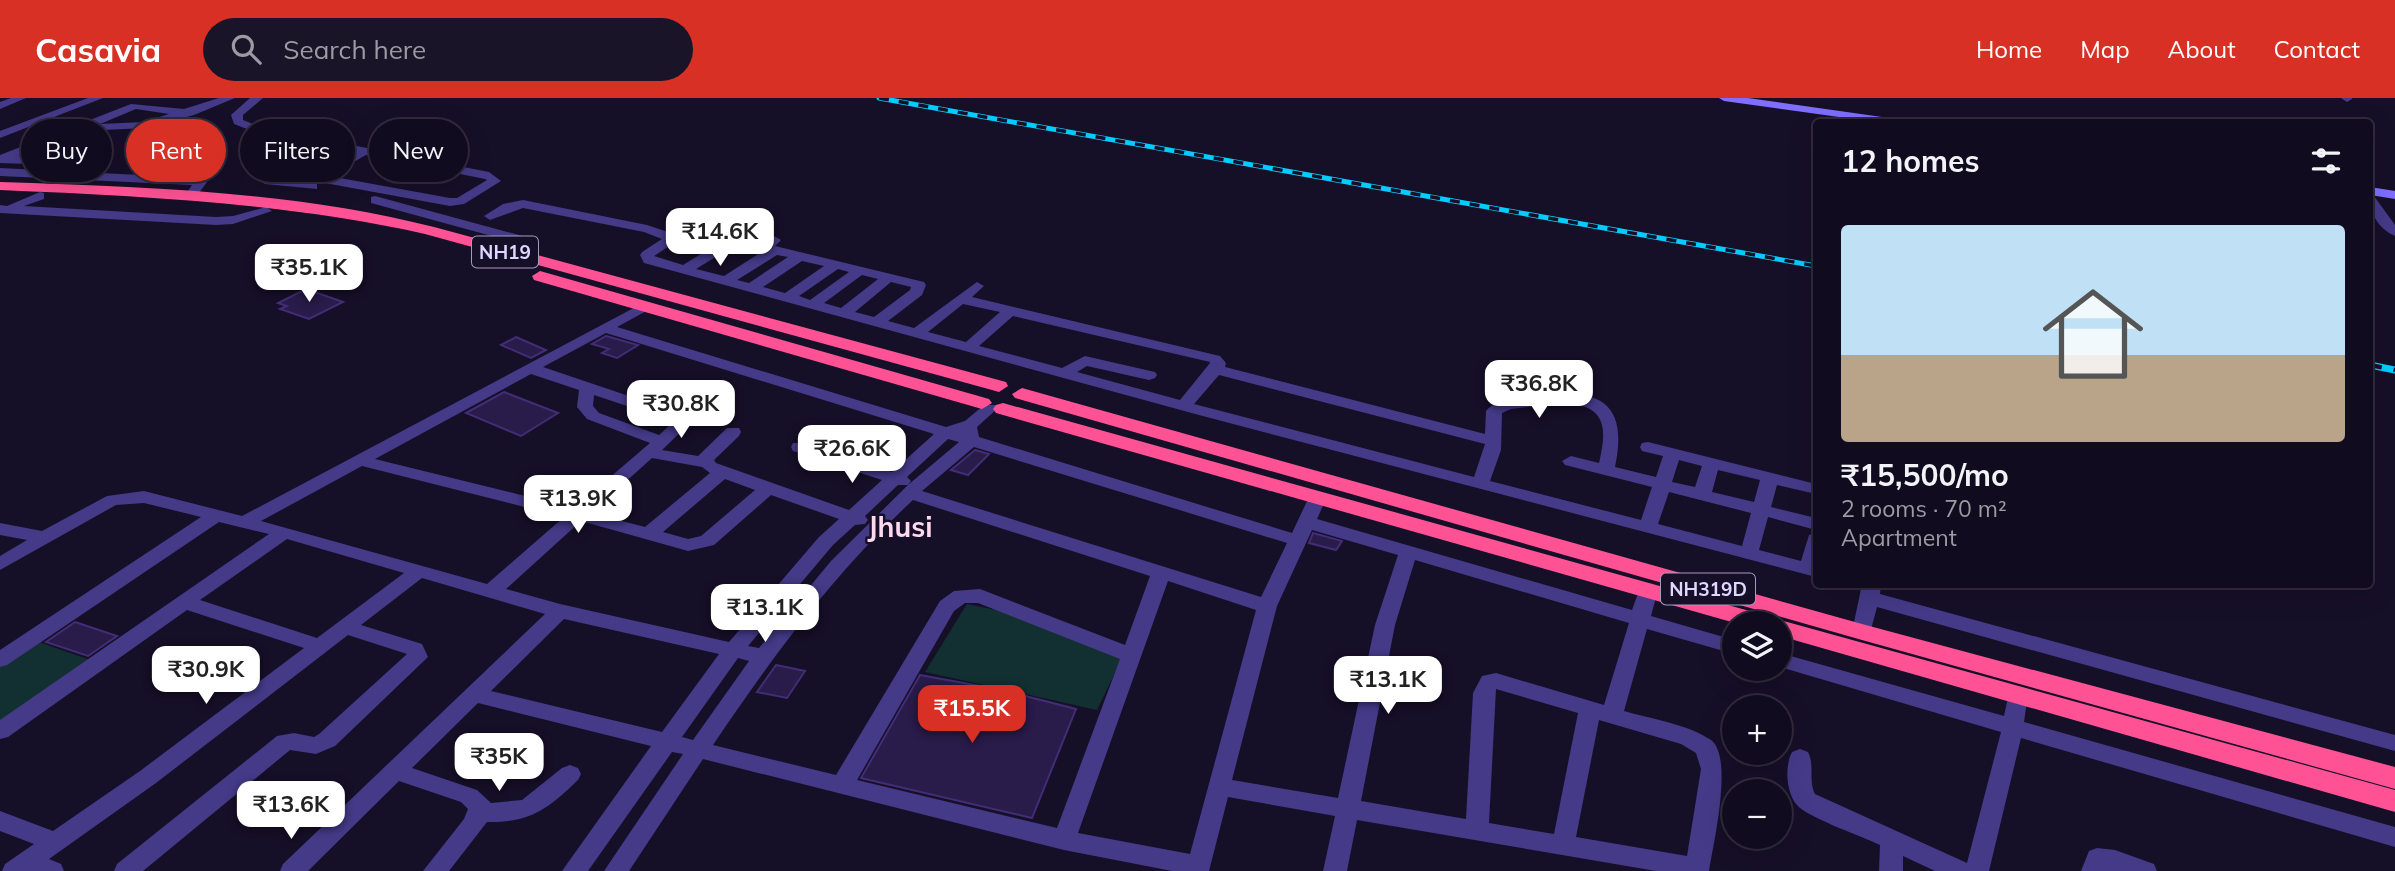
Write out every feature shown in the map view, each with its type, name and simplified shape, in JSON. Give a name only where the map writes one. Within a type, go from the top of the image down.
[{"type":"highway","name":"NH19","points":[[0,186],[198,189],[289,200],[428,230],[999,386],[1017,388],[1022,394]]},
{"type":"highway","name":"NH319D","points":[[1,206],[40,196],[175,201],[266,211],[404,237],[992,407],[1722,611]]},
{"type":"highway","points":[[999,386],[983,393],[992,407],[1020,402],[1022,394]]},
{"type":"highway","name":"NH319D","points":[[1022,394],[1813,588]]},
{"type":"highway","name":"NH319D","points":[[1815,588],[1868,601],[2395,778]]},
{"type":"highway","points":[[1792,631],[2395,801]]},
{"type":"street","points":[[0,106],[21,98]]},
{"type":"street","points":[[41,119],[98,98]]},
{"type":"street","points":[[112,129],[190,113],[230,98]]},
{"type":"street","points":[[1724,98],[1874,119]]},
{"type":"street","points":[[251,99],[237,116],[238,122],[257,130],[489,176],[495,181],[460,201],[450,202],[281,182]]},
{"type":"street","points":[[101,119],[135,106],[190,113]]},
{"type":"street","points":[[0,122],[21,124]]},
{"type":"street","points":[[0,135],[21,127]]},
{"type":"street","points":[[289,200],[313,186],[323,173],[366,150]]},
{"type":"street","points":[[3,159],[21,151]]},
{"type":"street","points":[[3,159],[21,160]]},
{"type":"street","points":[[0,172],[194,180],[198,189]]},
{"type":"street","points":[[313,186],[532,243]]},
{"type":"street","points":[[2373,191],[2395,195]]},
{"type":"street","points":[[490,216],[508,206],[523,204],[667,234],[672,238],[646,258],[1184,406],[1813,570]]},
{"type":"street","points":[[2373,204],[2384,222],[2395,232]]},
{"type":"street","points":[[1,206],[216,220],[233,220],[266,211]]},
{"type":"street","points":[[684,270],[738,237]]},
{"type":"street","points":[[726,281],[774,245],[800,256],[917,284],[920,288],[877,322]]},
{"type":"street","points":[[751,288],[800,256]]},
{"type":"street","points":[[787,298],[835,265]]},
{"type":"street","points":[[812,305],[861,271]]},
{"type":"street","points":[[844,313],[889,277]]},
{"type":"street","points":[[918,333],[977,286]]},
{"type":"street","points":[[961,299],[1215,359],[1218,363],[1216,369],[1184,406]]},
{"type":"street","points":[[243,523],[645,306]]},
{"type":"street","points":[[969,347],[1011,310]]},
{"type":"street","points":[[605,328],[945,433],[971,433],[1301,531],[1408,552],[1722,644]]},
{"type":"street","points":[[1134,392],[1172,348]]},
{"type":"street","points":[[1065,373],[1085,361],[1149,374]]},
{"type":"street","points":[[491,591],[680,425],[676,416],[530,368]]},
{"type":"street","points":[[1216,369],[1494,441]]},
{"type":"street","points":[[587,387],[585,407],[593,416],[657,447],[876,525]]},
{"type":"street","points":[[1480,485],[1494,441],[1493,421],[1498,408],[1551,398],[1575,398],[1599,408],[1609,418],[1612,438],[1606,470]]},
{"type":"street","points":[[616,871],[764,657],[876,525],[971,433],[992,407]]},
{"type":"street","points":[[706,463],[708,453],[733,432]]},
{"type":"street","points":[[574,871],[733,650],[789,583],[850,517],[945,433]]},
{"type":"street","points":[[799,447],[1161,573],[1267,606]]},
{"type":"street","points":[[1648,447],[1813,488]]},
{"type":"street","points":[[1648,526],[1673,453]]},
{"type":"street","points":[[360,460],[699,545],[713,537],[768,488]]},
{"type":"street","points":[[1571,461],[1813,523]]},
{"type":"street","points":[[1702,494],[1712,463]]},
{"type":"street","points":[[649,534],[722,472]]},
{"type":"street","points":[[1749,553],[1770,477]]},
{"type":"street","points":[[0,564],[94,508],[130,496],[144,497],[284,533],[560,611],[764,657]]},
{"type":"street","points":[[473,694],[1064,840],[1198,869],[1267,606],[1318,497]]},
{"type":"street","points":[[0,660],[215,516]]},
{"type":"street","points":[[0,529],[44,537]]},
{"type":"street","points":[[0,731],[284,533]]},
{"type":"street","points":[[1335,871],[1385,625],[1408,552]]},
{"type":"street","points":[[21,866],[148,777],[419,571]]},
{"type":"street","points":[[1064,840],[1161,573]]},
{"type":"street","points":[[1563,845],[1601,712],[1641,620],[1648,590]]},
{"type":"street","points":[[842,785],[954,599],[980,596],[1130,655]]},
{"type":"street","points":[[1868,601],[2395,743]]},
{"type":"street","points":[[184,602],[320,646]]},
{"type":"street","points":[[292,871],[560,611]]},
{"type":"street","points":[[126,871],[285,742],[316,746],[327,740],[418,657],[419,652],[415,649],[345,627]]},
{"type":"street","points":[[1792,663],[2395,837]]},
{"type":"street","points":[[1220,787],[1698,869],[1712,769],[1710,755],[1706,748],[1688,738],[1506,683],[1489,681],[1484,693],[1477,830]]},
{"type":"street","points":[[1978,871],[2013,727],[2017,694]]},
{"type":"street","points":[[1800,758],[1799,785],[1807,801],[1959,871]]},
{"type":"street","points":[[394,771],[469,796],[481,806],[480,812],[435,871]]},
{"type":"street","points":[[480,812],[522,812],[543,800],[570,774]]},
{"type":"street","points":[[0,821],[55,842]]},
{"type":"street","points":[[1891,871],[1892,842]]},
{"type":"street","points":[[2093,871],[2097,858],[2145,871]]},
{"type":"street","points":[[21,866],[52,871]]},
{"type":"green space","points":[[967,604],[1045,620],[1123,656],[1097,710],[925,672]]},
{"type":"green space","points":[[36,641],[93,661],[0,726],[0,665]]},
{"type":"building","points":[[306,289],[343,302],[309,319],[280,309],[287,306],[278,303]]},
{"type":"building","points":[[606,336],[638,345],[617,358],[602,353],[609,349],[592,344]]},
{"type":"building","points":[[516,337],[546,350],[531,358],[501,345]]},
{"type":"building","points":[[504,392],[558,413],[521,436],[466,413]]},
{"type":"building","points":[[975,450],[989,454],[968,475],[951,470]]},
{"type":"building","points":[[1313,533],[1342,541],[1336,550],[1309,543]]},
{"type":"building","points":[[75,622],[117,636],[88,656],[46,642]]},
{"type":"building","points":[[776,665],[805,671],[787,698],[757,692]]},
{"type":"building","points":[[920,675],[1002,690],[1076,709],[1032,818],[861,778]]},
{"type":"railway","points":[[879,98],[1813,265]]},
{"type":"railway","points":[[2373,366],[2395,370]]},
{"type":"district","name":"Jhusi","points":[[900,526]]}]
